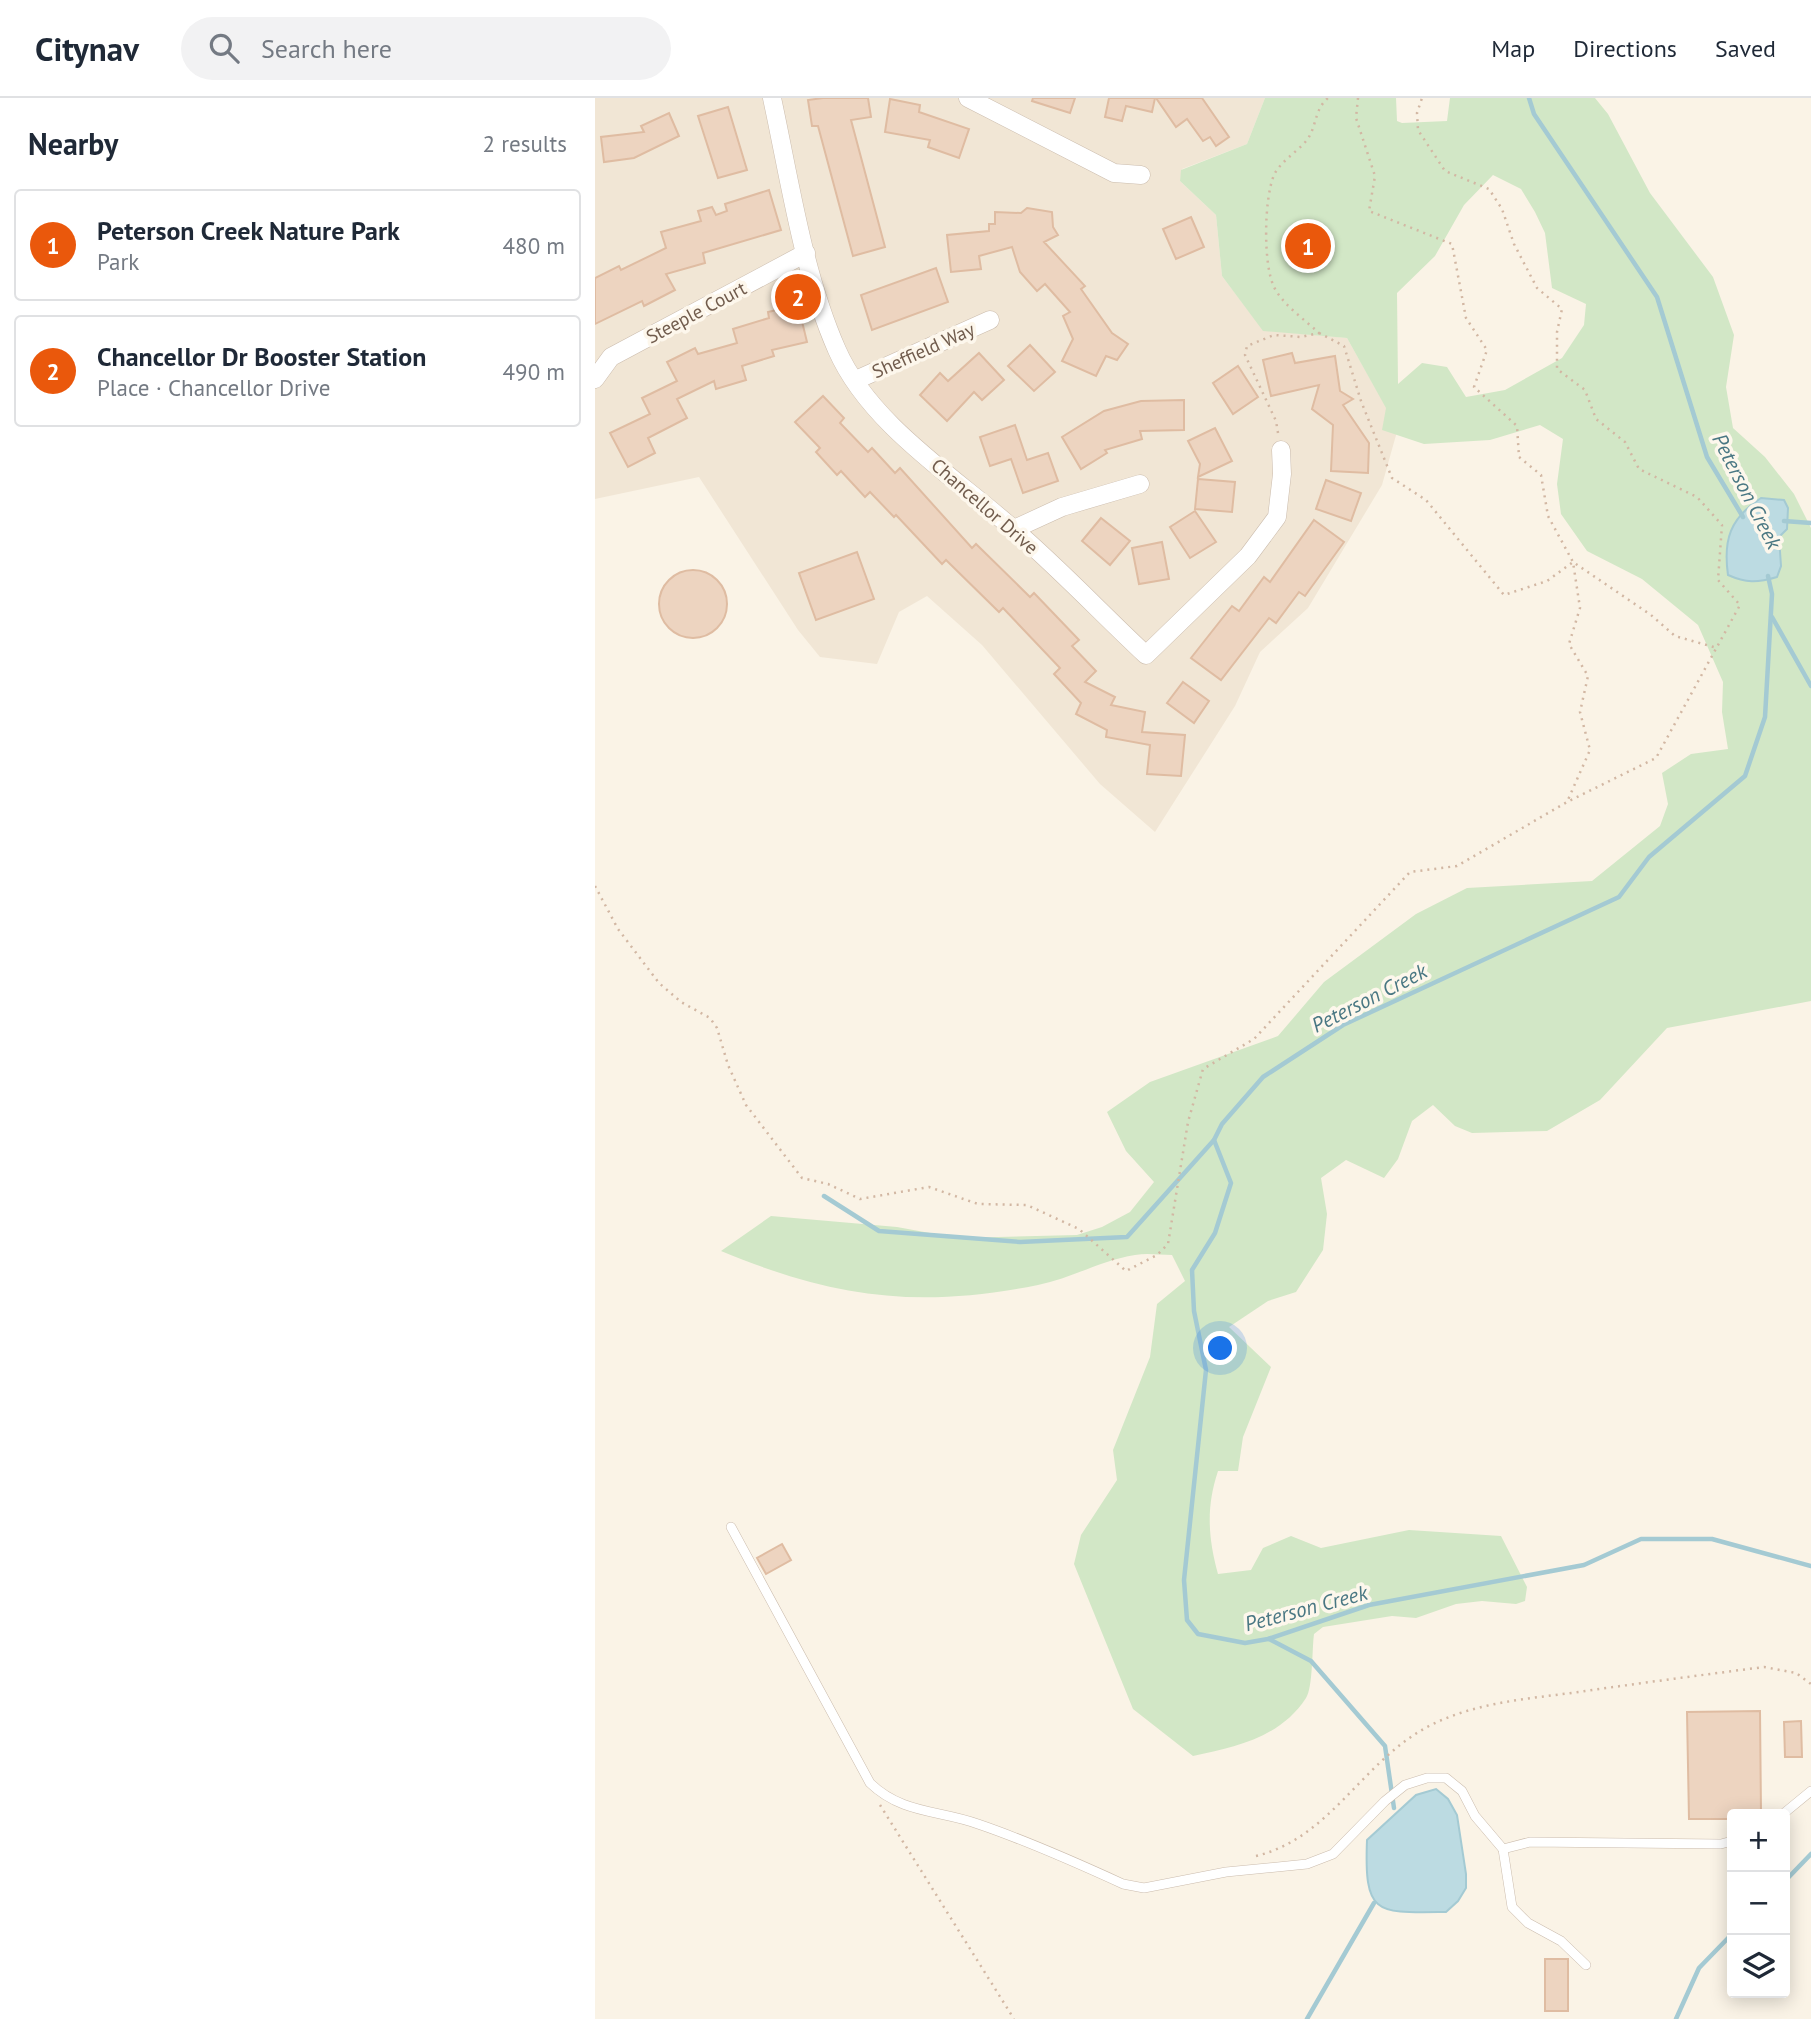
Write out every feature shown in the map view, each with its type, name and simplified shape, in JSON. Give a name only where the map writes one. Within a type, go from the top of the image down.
[{"type":"street","name":"Chancellor Drive","points":[[772,98],[806,253],[837,352],[880,415],[1014,528],[1146,655],[1248,556],[1277,517],[1282,474],[1281,450]]},
{"type":"street","points":[[968,98],[1114,173],[1141,175]]},
{"type":"street","name":"Steeple Court","points":[[595,379],[611,357],[806,253]]},
{"type":"street","name":"Sheffield Way","points":[[856,380],[990,320]]},
{"type":"street","points":[[1014,528],[1062,507],[1140,484]]},
{"type":"lane","points":[[731,1527],[870,1783],[886,1798],[925,1812],[975,1822],[1123,1884],[1144,1888],[1226,1872],[1307,1864],[1333,1854],[1385,1801],[1405,1785],[1427,1778],[1446,1778],[1462,1791],[1475,1816],[1503,1849],[1511,1907],[1528,1923],[1561,1941],[1586,1965]]},
{"type":"lane","points":[[1789,1809],[1811,1791]]},
{"type":"lane","points":[[1503,1849],[1530,1842],[1721,1844],[1727,1842]]},
{"type":"path","points":[[1328,98],[1317,110],[1308,139],[1275,173],[1268,198],[1267,228],[1273,285],[1280,298],[1319,333],[1344,346],[1361,401],[1392,478],[1426,500],[1504,595],[1547,581],[1573,562]]},
{"type":"path","points":[[1358,98],[1356,118],[1375,176],[1369,211],[1452,244],[1466,318],[1487,351],[1475,387],[1517,426],[1519,457],[1541,475],[1548,516],[1573,562],[1580,608],[1569,644],[1588,676],[1580,712],[1590,750],[1567,802]]},
{"type":"path","points":[[595,886],[618,929],[659,983],[681,1002],[711,1018],[746,1105],[784,1150],[802,1178],[828,1184],[860,1199],[929,1187],[978,1204],[1027,1205],[1079,1229],[1126,1271],[1157,1255],[1168,1244],[1188,1122],[1203,1069],[1254,1039],[1410,872],[1457,866],[1567,802],[1656,758],[1740,605],[1718,580],[1722,525],[1697,497],[1639,470],[1625,442],[1596,419],[1585,390],[1558,371],[1557,332],[1562,309],[1538,288],[1514,244],[1502,209],[1489,189],[1445,171],[1418,130],[1417,113],[1422,98]]},
{"type":"path","points":[[1281,450],[1276,421],[1245,355],[1247,346],[1274,335],[1301,337],[1319,333]]},
{"type":"path","points":[[1573,562],[1651,615],[1675,636],[1717,648]]},
{"type":"path","points":[[1249,1857],[1275,1851],[1313,1830],[1356,1784],[1394,1751],[1427,1727],[1472,1707],[1764,1667],[1796,1673],[1811,1684]]},
{"type":"path","points":[[870,1783],[886,1818],[1014,2019]]},
{"type":"shaded area","points":[[595,98],[1265,98],[1247,144],[1182,169],[1180,181],[1216,215],[1222,276],[1263,330],[1347,338],[1398,428],[1382,485],[1308,608],[1260,652],[1235,706],[1155,832],[1100,784],[982,645],[927,596],[899,612],[877,664],[820,657],[798,630],[699,477],[595,499]]},
{"type":"green space","points":[[1265,98],[1396,98],[1397,121],[1402,123],[1447,121],[1450,98],[1595,98],[1608,114],[1650,193],[1713,277],[1734,335],[1726,387],[1733,428],[1765,457],[1794,494],[1811,528],[1811,1001],[1667,1028],[1600,1100],[1547,1131],[1472,1133],[1455,1126],[1433,1105],[1412,1121],[1398,1159],[1384,1178],[1346,1160],[1321,1178],[1327,1214],[1323,1250],[1296,1292],[1268,1301],[1229,1327],[1271,1367],[1243,1437],[1238,1471],[1218,1471],[1214,1484],[1210,1522],[1218,1574],[1251,1570],[1263,1548],[1291,1536],[1321,1548],[1409,1530],[1501,1536],[1527,1587],[1525,1601],[1516,1604],[1482,1601],[1456,1604],[1416,1618],[1392,1616],[1323,1627],[1314,1634],[1308,1693],[1295,1712],[1270,1732],[1255,1739],[1193,1756],[1133,1709],[1074,1564],[1081,1535],[1117,1480],[1113,1450],[1150,1357],[1157,1304],[1185,1281],[1172,1255],[1144,1254],[1123,1257],[1038,1285],[954,1296],[915,1297],[877,1295],[801,1280],[721,1251],[771,1216],[897,1227],[957,1238],[1077,1235],[1102,1227],[1130,1212],[1154,1182],[1126,1151],[1107,1112],[1150,1082],[1278,1036],[1324,982],[1416,914],[1467,888],[1592,881],[1660,826],[1668,804],[1662,773],[1691,754],[1728,749],[1722,712],[1723,682],[1698,625],[1642,579],[1587,551],[1561,514],[1557,484],[1563,439],[1540,425],[1490,440],[1424,444],[1382,430],[1386,408],[1347,338],[1263,331],[1222,276],[1216,215],[1180,181],[1181,170],[1247,144]],"holes":[[[1493,175],[1521,189],[1545,233],[1552,288],[1586,304],[1584,325],[1562,358],[1505,390],[1466,397],[1447,367],[1422,363],[1398,384],[1397,293],[1435,256],[1464,205]]]},
{"type":"water","points":[[1761,498],[1784,500],[1788,508],[1787,529],[1779,537],[1781,566],[1777,577],[1757,581],[1740,580],[1728,575],[1728,541],[1742,514]]},
{"type":"water","points":[[1436,1789],[1448,1799],[1457,1815],[1466,1888],[1458,1901],[1446,1912],[1389,1910],[1379,1905],[1372,1896],[1368,1883],[1367,1840],[1416,1795]]},
{"type":"building","points":[[868,98],[871,117],[851,120],[885,247],[853,256],[818,126],[812,126],[808,100]]},
{"type":"building","points":[[1033,98],[1075,98],[1070,113],[1032,101]]},
{"type":"building","points":[[1109,98],[1155,98],[1152,112],[1126,106],[1122,121],[1105,117]]},
{"type":"building","points":[[1156,98],[1202,98],[1229,137],[1216,146],[1210,137],[1203,141],[1187,119],[1176,127]]},
{"type":"building","points":[[890,99],[920,105],[919,112],[969,129],[959,158],[928,147],[930,140],[885,132]]},
{"type":"building","points":[[728,107],[747,170],[718,178],[698,116]]},
{"type":"building","points":[[669,113],[679,136],[634,158],[604,162],[601,137],[644,132],[641,126]]},
{"type":"building","points":[[769,190],[781,230],[703,253],[705,263],[666,274],[675,290],[644,306],[642,301],[595,324],[595,278],[619,266],[621,270],[666,248],[661,232],[701,221],[698,211],[712,207],[716,215],[727,211],[725,204]]},
{"type":"building","points":[[1027,208],[1052,212],[1053,227],[1058,235],[1044,242],[1085,286],[1081,289],[1112,333],[1128,344],[1117,360],[1106,356],[1096,376],[1062,361],[1073,339],[1063,316],[1070,312],[1045,284],[1037,291],[1020,272],[1012,247],[979,256],[981,269],[951,272],[947,235],[989,231],[989,224],[995,224],[995,212],[1021,213]]},
{"type":"building","points":[[1191,217],[1204,247],[1176,259],[1163,229]]},
{"type":"building","points":[[936,268],[948,302],[872,330],[861,295]]},
{"type":"building","points":[[798,305],[807,342],[772,350],[774,356],[742,366],[746,380],[716,389],[714,381],[677,399],[687,418],[648,438],[655,453],[628,467],[610,433],[650,414],[642,398],[677,381],[667,362],[695,348],[698,354],[737,343],[733,329],[769,318],[768,312]]},
{"type":"building","points":[[1030,345],[1055,372],[1034,391],[1008,366]]},
{"type":"building","points":[[979,353],[1004,380],[982,400],[974,392],[947,421],[920,395],[940,373],[948,381]]},
{"type":"building","points":[[1292,353],[1295,363],[1335,356],[1340,391],[1353,399],[1343,405],[1369,443],[1368,473],[1331,471],[1333,425],[1312,409],[1319,385],[1271,396],[1263,360]]},
{"type":"building","points":[[1238,366],[1258,397],[1233,414],[1213,383]]},
{"type":"building","points":[[823,396],[844,418],[840,423],[868,452],[872,448],[895,473],[900,468],[972,548],[976,544],[1030,597],[1034,593],[1079,640],[1072,646],[1096,671],[1085,682],[1115,697],[1111,705],[1145,712],[1142,732],[1185,735],[1181,776],[1147,774],[1150,745],[1106,737],[1107,730],[1076,714],[1081,703],[1054,674],[1060,668],[1003,608],[999,612],[946,560],[942,564],[896,515],[894,517],[870,492],[865,497],[841,471],[837,475],[816,452],[820,448],[795,422]]},
{"type":"building","points":[[1184,400],[1184,430],[1140,431],[1142,439],[1105,450],[1107,453],[1081,469],[1062,437],[1104,411],[1141,401]]},
{"type":"building","points":[[1015,425],[1027,460],[1048,453],[1058,481],[1023,493],[1011,459],[990,466],[980,437]]},
{"type":"building","points":[[1215,428],[1232,461],[1198,477],[1200,464],[1188,441]]},
{"type":"building","points":[[1198,479],[1235,482],[1232,512],[1195,509]]},
{"type":"building","points":[[1326,480],[1361,493],[1351,521],[1316,509]]},
{"type":"building","points":[[1195,511],[1216,542],[1190,558],[1170,527]]},
{"type":"building","points":[[1101,518],[1130,541],[1110,565],[1082,541]]},
{"type":"building","points":[[1314,520],[1344,542],[1305,596],[1299,592],[1276,623],[1269,618],[1221,680],[1191,658],[1232,606],[1239,611],[1264,577],[1270,582]]},
{"type":"building","points":[[1162,542],[1169,579],[1139,584],[1132,548]]},
{"type":"building","points":[[857,552],[874,599],[816,620],[799,573]]},
{"type":"building","points":[[693,570],[706,573],[717,580],[724,591],[727,604],[724,617],[717,628],[706,635],[693,638],[680,635],[669,628],[662,617],[659,604],[662,591],[669,580],[680,573]]},
{"type":"building","points":[[1183,682],[1209,701],[1194,723],[1167,703]]},
{"type":"building","points":[[782,1544],[791,1560],[766,1574],[757,1558]]},
{"type":"building","points":[[1760,1711],[1761,1809],[1727,1809],[1727,1819],[1689,1819],[1687,1712]]},
{"type":"building","points":[[1801,1721],[1802,1757],[1785,1757],[1784,1722]]},
{"type":"building","points":[[1545,1959],[1568,1959],[1568,2011],[1545,2011]]},
{"type":"waterway","name":"Peterson Creek","points":[[1529,98],[1534,114],[1657,297],[1707,457],[1743,517]]},
{"type":"waterway","points":[[1784,521],[1811,523]]},
{"type":"waterway","name":"Peterson Creek","points":[[824,1196],[879,1231],[1020,1242],[1127,1237],[1214,1140],[1222,1124],[1263,1077],[1343,1025],[1619,897],[1649,857],[1745,776],[1765,717],[1772,594],[1768,576]]},
{"type":"waterway","points":[[1772,617],[1811,686]]},
{"type":"waterway","name":"Peterson Creek","points":[[1214,1140],[1231,1183],[1215,1233],[1192,1270],[1194,1311],[1206,1370],[1184,1580],[1187,1620],[1198,1634],[1245,1643],[1268,1639],[1369,1605],[1584,1565],[1641,1539],[1712,1539],[1811,1566]]},
{"type":"waterway","points":[[1269,1639],[1311,1661],[1385,1746],[1394,1808]]},
{"type":"waterway","name":"Peterson Creek","points":[[1790,1876],[1811,1854]]},
{"type":"waterway","points":[[1307,2019],[1374,1903]]},
{"type":"waterway","name":"Peterson Creek","points":[[1676,2019],[1699,1968],[1731,1935]]},
{"type":"place","name":"Peterson Creek Nature Park","points":[[1308,246]]},
{"type":"place","name":"Chancellor Dr Booster Station","points":[[798,297]]}]
